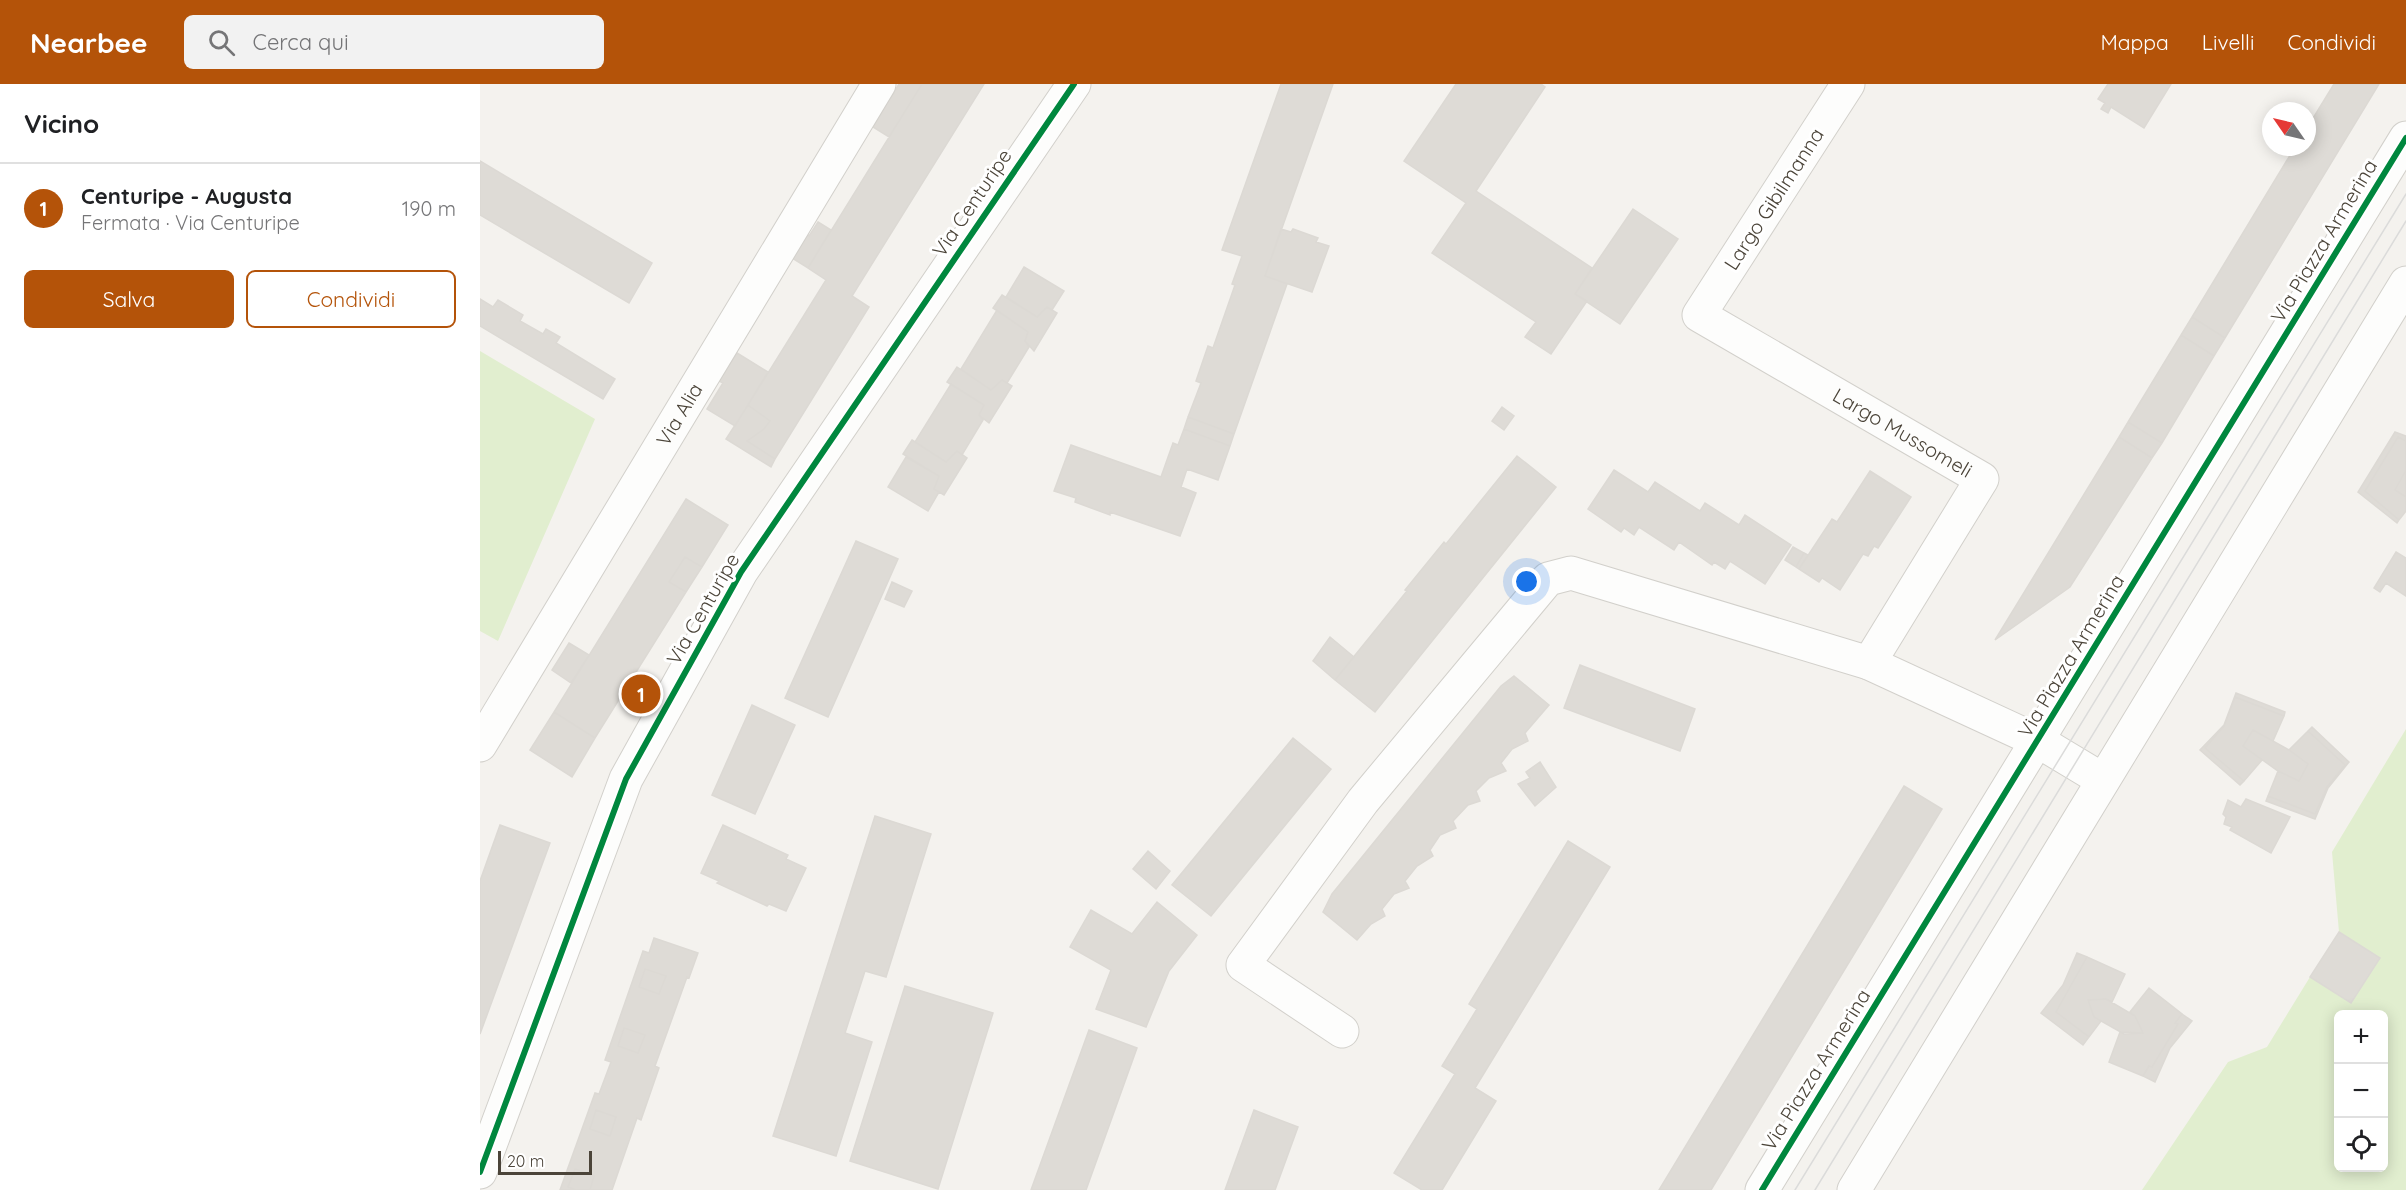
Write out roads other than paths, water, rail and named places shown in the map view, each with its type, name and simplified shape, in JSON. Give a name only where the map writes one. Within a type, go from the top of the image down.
[{"type":"street","name":"Via Alia","points":[[480,745],[879,84]]},
{"type":"street","name":"Via Centuripe","points":[[480,1172],[626,779],[741,572],[1074,84]]},
{"type":"street","name":"Largo Gibilmanna","points":[[1699,315],[1848,84]]},
{"type":"street","name":"Via Piazza Armerina","points":[[1762,1190],[2406,138]]},
{"type":"street","points":[[1854,1190],[2406,283]]},
{"type":"street","name":"Largo Mussomeli","points":[[1699,315],[1982,479],[1869,663]]},
{"type":"street","points":[[1342,1031],[1243,965],[1363,801],[1548,579],[1571,573],[1869,663],[2038,741],[2103,780]]},
{"type":"tram line","points":[[1795,1190],[2406,194]]},
{"type":"tram line","points":[[1815,1190],[2406,221]]},
{"type":"place","name":"Centuripe - Augusta","points":[[641,694]]}]
